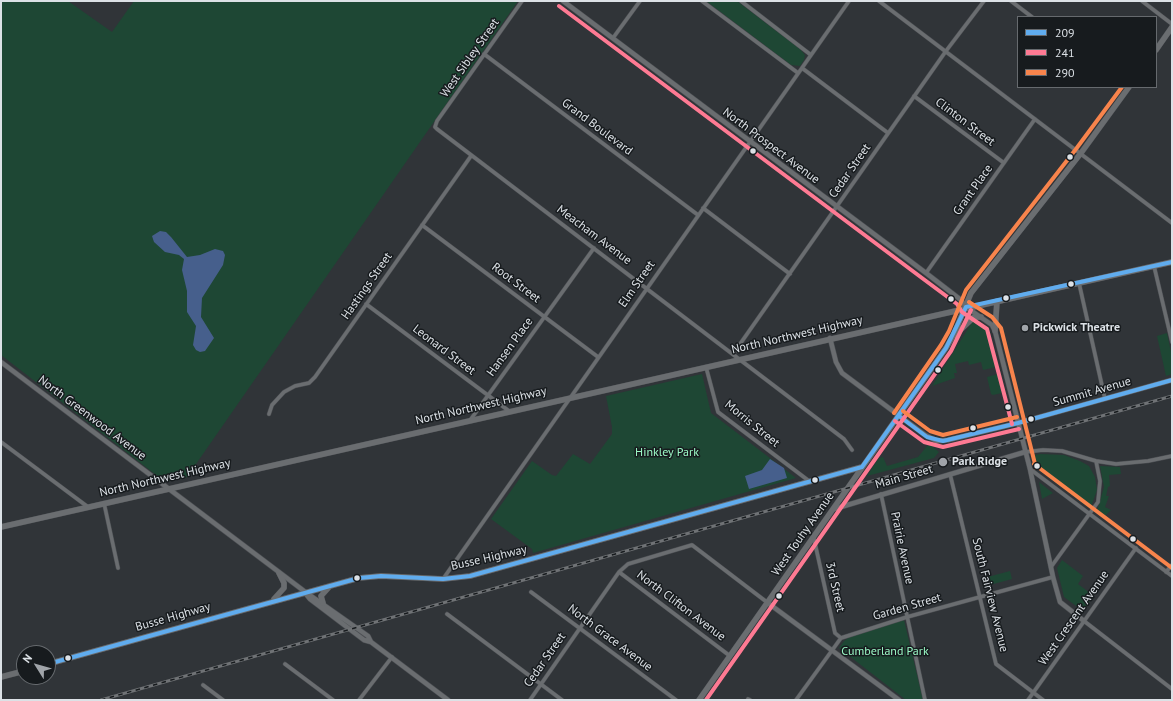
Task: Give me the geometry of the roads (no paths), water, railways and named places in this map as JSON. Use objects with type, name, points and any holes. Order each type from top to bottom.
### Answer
[{"type":"main road","points":[[1157,49],[1172,27]]},
{"type":"main road","name":"West Touhy Avenue","points":[[699,700],[814,539],[952,338],[971,293],[980,280],[1081,153],[1127,88]]},
{"type":"main road","name":"North Northwest Highway","points":[[1,527],[471,419],[1172,262]]},
{"type":"main road","points":[[995,331],[997,300]]},
{"type":"main road","points":[[952,338],[974,317],[981,317]]},
{"type":"main road","name":"Busse Highway","points":[[56,662],[272,600],[359,578],[381,576],[443,579],[470,576],[862,467]]},
{"type":"main road","points":[[272,600],[284,588],[284,583],[279,573]]},
{"type":"main road","points":[[323,603],[320,598],[322,593],[332,584]]},
{"type":"main road","points":[[1,677],[16,673]]},
{"type":"street","name":"West Sibley Street","points":[[435,127],[437,121],[522,1]]},
{"type":"street","name":"North Prospect Avenue","points":[[563,1],[836,208],[961,300],[966,307],[992,325],[995,331]]},
{"type":"street","points":[[613,38],[640,1]]},
{"type":"street","points":[[702,1],[798,73]]},
{"type":"street","points":[[741,1],[811,55]]},
{"type":"street","name":"Elm Street","points":[[443,579],[849,1]]},
{"type":"street","points":[[879,1],[1172,223]]},
{"type":"street","name":"Cedar Street","points":[[734,354],[914,96],[984,1]]},
{"type":"street","points":[[1011,1],[1031,16]]},
{"type":"street","points":[[1142,1],[1172,24]]},
{"type":"street","name":"Grand Boulevard","points":[[484,54],[698,215]]},
{"type":"street","points":[[802,68],[888,133]]},
{"type":"street","name":"Clinton Street","points":[[914,96],[1004,163]]},
{"type":"street","name":"Grant Place","points":[[926,274],[1036,119]]},
{"type":"street","name":"Meacham Avenue","points":[[435,127],[438,131],[734,354],[844,439],[852,450]]},
{"type":"street","name":"Hastings Street","points":[[269,414],[272,405],[284,392],[295,386],[312,381],[471,156]]},
{"type":"street","points":[[703,208],[790,274]]},
{"type":"street","name":"Root Street","points":[[422,225],[598,357]]},
{"type":"street","name":"Hansen Place","points":[[471,419],[594,248]]},
{"type":"street","points":[[1154,266],[1172,342]]},
{"type":"street","points":[[1079,283],[1105,398]]},
{"type":"street","name":"Leonard Street","points":[[366,304],[509,411]]},
{"type":"street","points":[[995,331],[1030,469],[1060,602],[1172,689]]},
{"type":"street","name":"Summit Avenue","points":[[830,338],[836,362],[842,373],[924,435],[943,441],[1018,423],[1172,380]]},
{"type":"street","name":"North Greenwood Avenue","points":[[1,362],[304,592],[323,603],[368,636],[371,642]]},
{"type":"street","name":"Morris Street","points":[[706,367],[718,412],[809,481]]},
{"type":"street","points":[[1,442],[88,507]]},
{"type":"street","points":[[1025,452],[1043,450],[1062,451],[1096,461],[1129,463],[1172,456]]},
{"type":"street","name":"Main Street","points":[[834,508],[1025,452]]},
{"type":"street","points":[[1051,567],[1098,502],[1100,481],[1096,461]]},
{"type":"street","points":[[1030,469],[1172,576]]},
{"type":"street","name":"South Fairview Avenue","points":[[950,474],[996,664],[1043,700]]},
{"type":"street","name":"Prairie Avenue","points":[[880,494],[925,700]]},
{"type":"street","points":[[104,503],[118,568]]},
{"type":"street","name":"3rd Street","points":[[814,539],[835,633],[841,638]]},
{"type":"street","points":[[619,572],[628,564],[692,545],[899,700]]},
{"type":"street","name":"West Crescent Avenue","points":[[1028,700],[1136,548]]},
{"type":"street","points":[[1166,572],[1172,565]]},
{"type":"street","name":"Cedar Street","points":[[530,700],[619,572]]},
{"type":"street","name":"North Clifton Avenue","points":[[619,572],[730,656]]},
{"type":"street","name":"Garden Street","points":[[841,638],[907,617],[1053,576]]},
{"type":"street","name":"North Greenwood Avenue","points":[[304,592],[310,599],[364,640],[371,642],[448,700]]},
{"type":"street","name":"North Grace Avenue","points":[[531,592],[676,700]]},
{"type":"street","points":[[447,614],[562,700]]},
{"type":"street","points":[[796,700],[841,638]]},
{"type":"street","points":[[359,700],[392,657]]},
{"type":"street","points":[[285,664],[333,700]]},
{"type":"street","points":[[203,685],[223,700]]},
{"type":"water","points":[[160,231],[166,232],[187,257],[200,255],[215,249],[223,251],[225,255],[223,265],[202,298],[201,317],[214,338],[205,351],[200,352],[196,350],[193,345],[196,326],[187,312],[187,291],[182,270],[184,259],[179,255],[165,252],[154,242],[152,236]]},
{"type":"water","points":[[770,459],[784,468],[787,478],[749,489],[745,476],[762,470]]},
{"type":"railway","points":[[101,700],[1172,396]]},
{"type":"place","name":"Pickwick Theatre","points":[[1025,328]]},
{"type":"place","name":"Park Ridge","points":[[943,462]]},
{"type":"park label","name":"Hinkley Park","points":[[667,453]]},
{"type":"park label","name":"Cumberland Park","points":[[885,652]]}]
